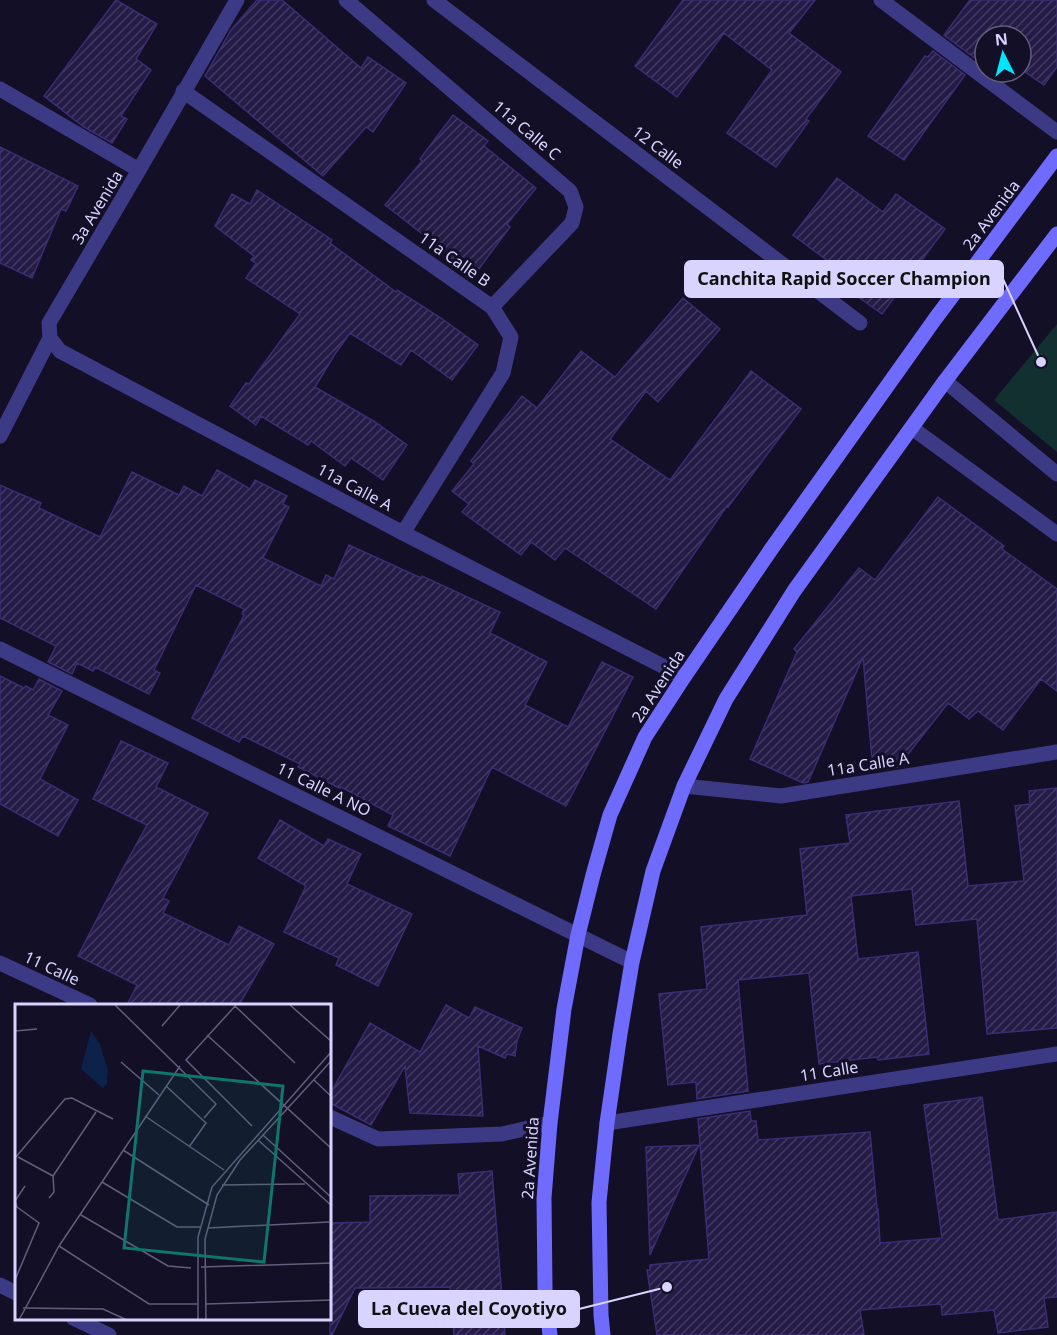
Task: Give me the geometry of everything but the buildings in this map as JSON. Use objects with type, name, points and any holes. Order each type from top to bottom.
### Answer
[{"type":"street","name":"3a Avenida","points":[[0,436],[50,338],[49,323],[237,0]]},
{"type":"street","name":"11a Calle C","points":[[346,0],[570,191],[576,207],[572,223],[492,307]]},
{"type":"street","name":"12 Calle","points":[[434,0],[860,323]]},
{"type":"street","points":[[881,0],[1057,132]]},
{"type":"street","points":[[0,89],[139,170]]},
{"type":"street","name":"11a Calle B","points":[[183,91],[492,307],[511,336],[503,373],[404,533]]},
{"type":"street","name":"2a Avenida","points":[[550,1335],[545,1289],[544,1198],[550,1123],[564,1009],[578,935],[610,815],[645,738],[684,677],[772,548],[935,319],[1057,156]]},
{"type":"street","points":[[603,1335],[599,1202],[607,1123],[620,1034],[632,962],[653,871],[684,786],[726,699],[794,591],[945,381],[1057,234]]},
{"type":"street","name":"11a Calle A","points":[[50,338],[60,351],[404,533],[684,677]]},
{"type":"street","points":[[945,381],[1057,474]]},
{"type":"street","points":[[912,428],[1057,534]]},
{"type":"street","name":"11 Calle A NO","points":[[0,649],[632,962]]},
{"type":"street","name":"11a Calle A","points":[[684,786],[781,796],[1057,752]]},
{"type":"street","name":"11 Calle","points":[[0,963],[88,1004]]},
{"type":"street","name":"11 Calle","points":[[607,1123],[1057,1054]]},
{"type":"street","points":[[332,1118],[378,1139],[502,1134],[550,1123]]},
{"type":"street","points":[[0,1285],[15,1292]]},
{"type":"street","points":[[77,1320],[109,1335]]},
{"type":"green space","points":[[1057,324],[1057,452],[994,400]]},
{"type":"place","name":"Canchita Rapid Soccer Champion","points":[[1041,362]]},
{"type":"place","name":"La Cueva del Coyotiyo","points":[[667,1287]]}]
